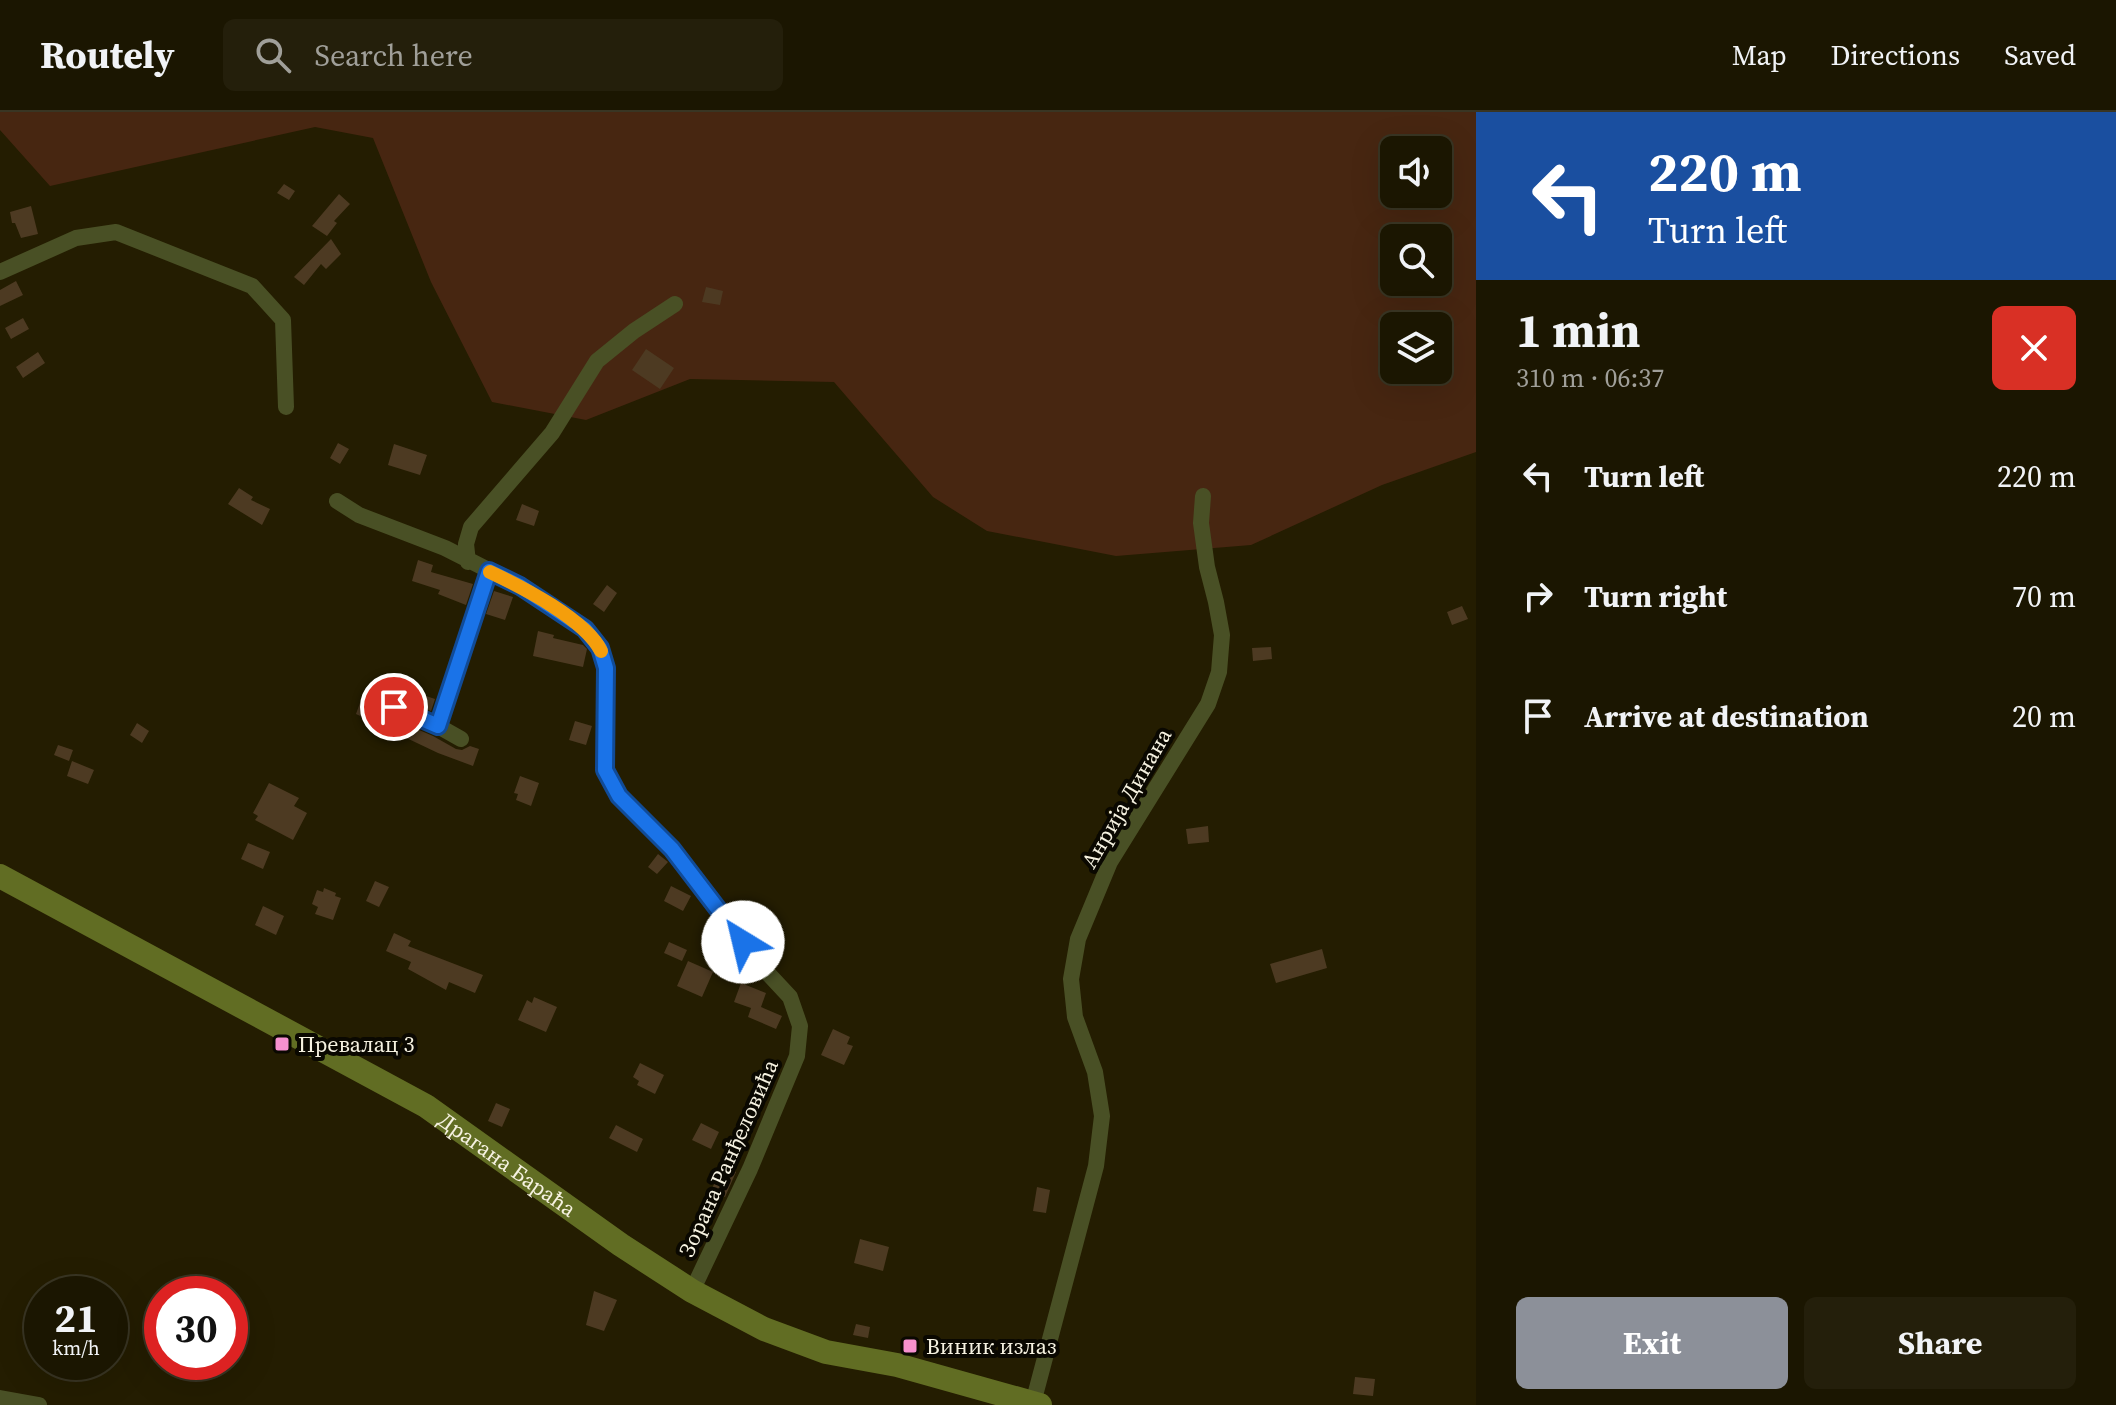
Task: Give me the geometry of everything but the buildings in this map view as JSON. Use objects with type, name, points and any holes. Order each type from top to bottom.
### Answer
[{"type":"street","points":[[0,272],[76,238],[116,232],[252,286],[283,320],[286,407]]},
{"type":"street","points":[[468,562],[466,544],[471,527],[552,433],[597,361],[675,304]]},
{"type":"street","name":"Анрија Динана","points":[[1037,1404],[1096,1166],[1102,1116],[1095,1072],[1075,1017],[1071,979],[1078,939],[1110,862],[1208,704],[1219,672],[1222,635],[1207,567],[1201,523],[1203,496]]},
{"type":"street","name":"Зорана Ранђеловића","points":[[337,501],[359,515],[445,548],[520,586],[585,629],[600,648],[606,668],[605,770],[619,796],[672,849],[762,967],[790,997],[800,1026],[797,1056],[750,1169],[692,1291]]},
{"type":"street","points":[[438,726],[489,571]]},
{"type":"street","points":[[372,698],[461,739]]},
{"type":"street","name":"Драгана Бараћа","points":[[0,876],[426,1106],[621,1245],[692,1291],[764,1329],[826,1352],[897,1365],[1037,1404]]},
{"type":"street","points":[[0,1398],[39,1405]]},
{"type":"shaded area","points":[[0,112],[1476,112],[1476,452],[1382,485],[1251,545],[1116,556],[987,531],[933,497],[834,382],[690,379],[586,420],[492,402],[431,282],[373,138],[315,127],[50,186],[0,130]]},
{"type":"slow traffic","points":[[490,572],[520,586],[585,629],[601,651]]},
{"type":"place","name":"Превалац 3","points":[[282,1044]]},
{"type":"place","name":"Виник излаз","points":[[910,1346]]},
{"type":"route","points":[[394,707],[438,726],[489,571],[520,586],[585,629],[600,648],[606,668],[605,770],[619,796],[672,849],[743,942]]}]
